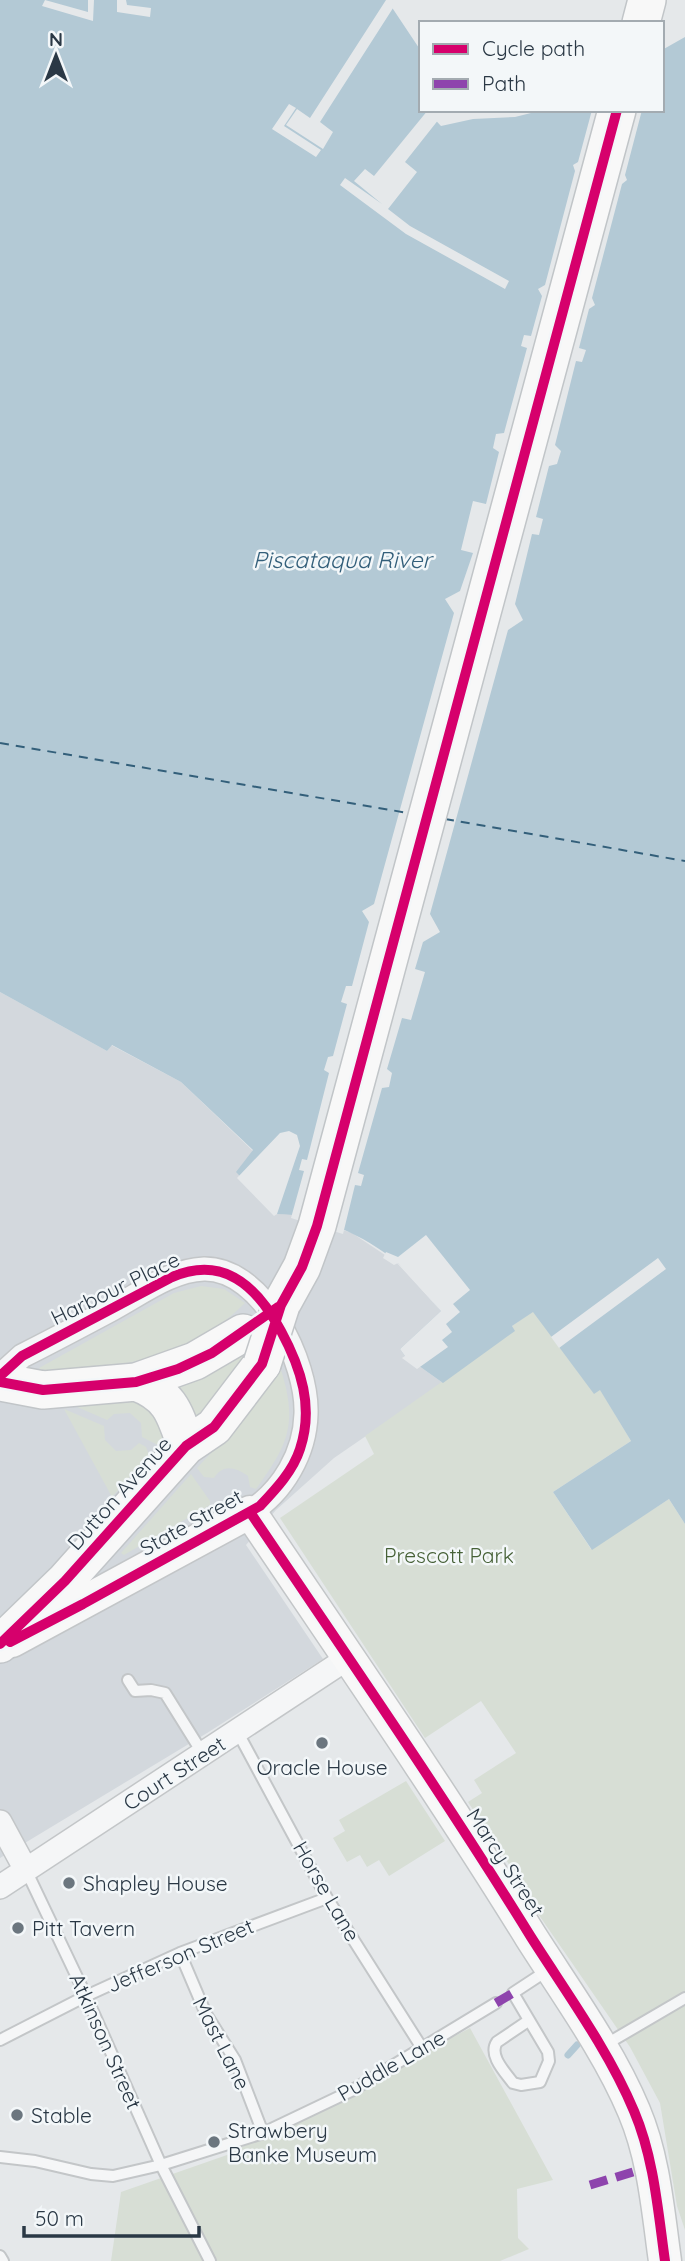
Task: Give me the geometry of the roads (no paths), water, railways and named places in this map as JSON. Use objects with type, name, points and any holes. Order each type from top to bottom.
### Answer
[{"type":"main road","points":[[642,21],[647,0]]},
{"type":"main road","points":[[0,1382],[43,1390],[136,1382],[195,1361],[243,1333],[267,1297],[298,1276],[317,1226],[616,112]]},
{"type":"main road","name":"Dutton Avenue","points":[[0,1646],[65,1581],[186,1446],[214,1427],[262,1364],[267,1297]]},
{"type":"main road","points":[[136,1382],[160,1394],[169,1404],[176,1415],[186,1446]]},
{"type":"street","name":"Harbour Place","points":[[0,1376],[22,1356],[180,1273],[212,1270],[235,1277],[267,1297]]},
{"type":"street","name":"State Street","points":[[0,1646],[250,1512],[266,1499],[292,1468],[300,1449],[306,1414],[302,1378],[267,1297]]},
{"type":"street","name":"Marcy Street","points":[[250,1512],[420,1763],[551,1968],[625,2092],[639,2123],[648,2153],[665,2261]]},
{"type":"street","name":"Court Street","points":[[0,1887],[348,1658]]},
{"type":"street","name":"Atkinson Street","points":[[0,1822],[26,1870]]},
{"type":"lane","points":[[128,1681],[135,1691],[165,1693],[203,1754]]},
{"type":"lane","name":"Horse Lane","points":[[237,1731],[327,1898],[422,2048]]},
{"type":"lane","name":"Atkinson Street","points":[[26,1870],[86,1996],[161,2165],[210,2261]]},
{"type":"lane","name":"Jefferson Street","points":[[0,2040],[86,1996],[180,1953],[327,1898]]},
{"type":"lane","name":"Mast Lane","points":[[180,1953],[206,2014],[235,2060],[262,2133]]},
{"type":"lane","points":[[528,2021],[493,2047],[493,2054],[513,2083],[521,2085],[540,2082],[550,2061],[548,2052],[513,1993],[551,1968]]},
{"type":"lane","points":[[600,2048],[685,1998]]},
{"type":"lane","name":"Puddle Lane","points":[[0,2157],[114,2176],[161,2165],[262,2133],[351,2091],[496,2003]]},
{"type":"lane","points":[[0,2256],[3,2261]]},
{"type":"water","name":"Piscataqua River","points":[[0,0],[387,0],[419,48],[419,112],[428,112],[441,126],[473,119],[515,117],[535,112],[664,112],[664,49],[685,37],[685,1524],[669,1499],[592,1550],[553,1492],[631,1441],[600,1390],[594,1394],[533,1312],[512,1326],[515,1331],[443,1383],[405,1356],[400,1349],[441,1311],[397,1262],[341,1228],[309,1218],[277,1214],[236,1172],[253,1150],[181,1082],[112,1045],[107,1051],[0,992]]},
{"type":"waterway","points":[[568,2055],[577,2045]]},
{"type":"place","name":"Oracle House","points":[[322,1743]]},
{"type":"place","name":"Shapley House","points":[[69,1883]]},
{"type":"place","name":"Pitt Tavern","points":[[18,1928]]},
{"type":"place","name":"Stable","points":[[17,2115]]},
{"type":"place","name":"Strawbery Banke Museum","points":[[214,2142]]},
{"type":"park label","name":"Prescott Park","points":[[449,1555]]}]
